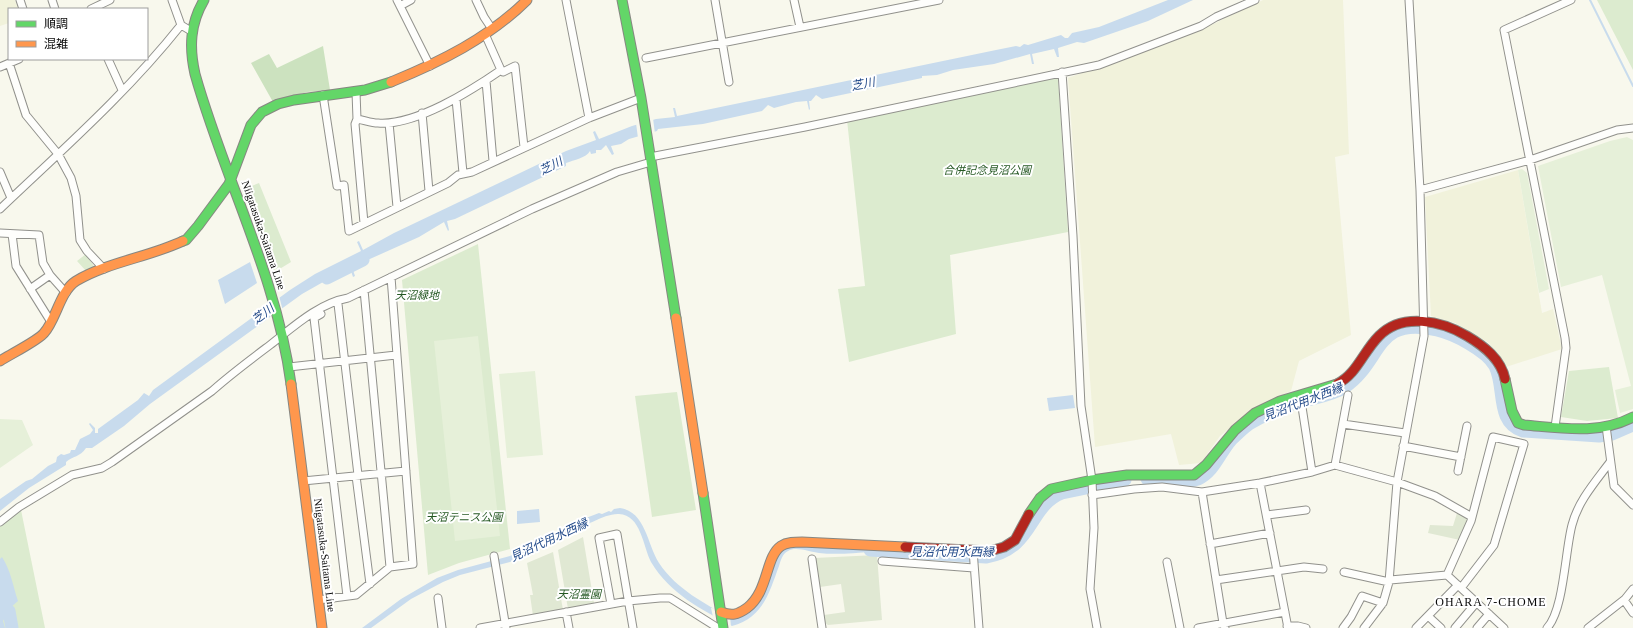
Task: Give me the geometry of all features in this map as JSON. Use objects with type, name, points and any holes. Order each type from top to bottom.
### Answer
[{"type":"street","points":[[93,8],[110,0]]},
{"type":"street","points":[[172,0],[181,25],[191,31]]},
{"type":"street","name":"Niigatasuka-Saitama Line","points":[[204,0],[195,14],[191,31],[191,51],[194,74],[267,281],[282,332],[289,367],[322,628]]},
{"type":"street","points":[[411,0],[398,3],[430,66]]},
{"type":"street","points":[[476,0],[484,17],[501,70]]},
{"type":"street","points":[[0,361],[44,334],[66,293],[75,282],[104,269],[171,247],[186,240],[229,184],[251,125],[262,112],[278,104],[294,100],[323,95],[356,92],[383,85],[430,66],[460,50],[489,31],[527,0]]},
{"type":"street","points":[[566,0],[589,118]]},
{"type":"street","points":[[480,628],[505,626],[566,612],[628,601],[660,598],[670,598],[695,612],[714,627],[721,627],[720,611],[663,233],[622,0]]},
{"type":"street","points":[[715,0],[729,82]]},
{"type":"street","points":[[794,0],[800,27]]},
{"type":"street","points":[[646,58],[939,0]]},
{"type":"street","points":[[346,596],[318,364],[314,318],[364,290],[532,209],[650,157],[805,127],[1106,62],[1201,26],[1216,17],[1255,0]]},
{"type":"street","points":[[1364,628],[1383,603],[1389,581],[1397,482],[1424,336],[1420,190],[1409,0]]},
{"type":"street","points":[[1555,427],[1566,348],[1565,338],[1504,30],[1572,0]]},
{"type":"street","points":[[0,209],[122,90],[164,46],[181,25]]},
{"type":"street","points":[[0,67],[16,60]]},
{"type":"street","points":[[108,60],[122,90]]},
{"type":"street","points":[[9,63],[26,115],[58,154],[71,178],[76,196],[80,240],[87,251],[104,269]]},
{"type":"street","points":[[357,119],[378,124],[403,120],[456,99],[501,70],[504,72],[515,66],[524,147]]},
{"type":"street","points":[[1062,72],[1073,236],[1081,406],[1092,480],[1094,528],[1090,589],[1097,628]]},
{"type":"street","points":[[486,81],[493,161]]},
{"type":"street","points":[[356,92],[357,119],[355,124],[364,223]]},
{"type":"street","points":[[323,95],[337,186],[344,185],[349,231],[448,183],[458,174],[472,172],[589,118],[641,102]]},
{"type":"street","points":[[456,99],[463,173]]},
{"type":"street","points":[[422,113],[429,191]]},
{"type":"street","points":[[390,123],[397,207]]},
{"type":"street","points":[[1420,190],[1530,160],[1617,130],[1633,128]]},
{"type":"street","points":[[0,172],[11,198]]},
{"type":"street","points":[[0,233],[39,235],[43,263],[50,275],[66,293]]},
{"type":"street","points":[[12,234],[16,266],[51,322]]},
{"type":"street","points":[[30,289],[50,275]]},
{"type":"street","points":[[318,600],[356,595],[390,567],[413,564],[391,277]]},
{"type":"street","points":[[364,290],[380,474],[390,567]]},
{"type":"street","points":[[0,522],[20,507],[72,475],[102,468],[112,462],[212,391],[282,332],[338,300],[348,298]]},
{"type":"street","points":[[338,304],[370,584]]},
{"type":"street","points":[[720,611],[731,615],[738,615],[754,603],[764,585],[774,553],[780,546],[786,543],[796,542],[990,551],[1004,547],[1014,540],[1033,507],[1040,498],[1051,489],[1092,480],[1142,474],[1194,475],[1203,470],[1222,443],[1238,427],[1260,410],[1339,383],[1349,376],[1380,336],[1388,329],[1396,325],[1424,321],[1462,333],[1475,341],[1502,367],[1513,417],[1518,423],[1524,426],[1578,428],[1619,425],[1633,417]]},
{"type":"street","points":[[289,367],[396,355]]},
{"type":"street","points":[[1334,465],[1348,395]]},
{"type":"street","points":[[1299,396],[1312,472]]},
{"type":"street","points":[[1343,424],[1405,433]]},
{"type":"street","points":[[1458,471],[1467,426]]},
{"type":"street","points":[[1606,426],[1614,486],[1633,505]]},
{"type":"street","points":[[1416,628],[1459,587],[1494,545],[1524,444],[1493,437],[1472,517],[1447,575]]},
{"type":"street","points":[[1403,446],[1461,457]]},
{"type":"street","points":[[1547,628],[1557,613],[1572,525],[1577,509],[1610,462]]},
{"type":"street","points":[[1092,495],[1134,488],[1155,488],[1202,492],[1260,483],[1312,472],[1334,465],[1397,482],[1435,496],[1472,517]]},
{"type":"street","points":[[303,481],[406,471]]},
{"type":"street","points":[[1260,483],[1288,627],[1298,626],[1306,628]]},
{"type":"street","points":[[1202,492],[1224,626]]},
{"type":"street","points":[[1267,515],[1306,510]]},
{"type":"street","points":[[1210,544],[1270,533]]},
{"type":"street","points":[[611,604],[599,538],[617,534],[633,628]]},
{"type":"street","points":[[973,550],[979,628]]},
{"type":"street","points":[[494,556],[505,626]]},
{"type":"street","points":[[812,559],[822,628]]},
{"type":"street","points":[[882,561],[974,567]]},
{"type":"street","points":[[1168,562],[1180,628]]},
{"type":"street","points":[[1216,580],[1304,567],[1323,569]]},
{"type":"street","points":[[1344,572],[1389,581],[1447,575]]},
{"type":"street","points":[[1447,575],[1504,628]]},
{"type":"street","points":[[1588,628],[1624,600],[1633,589]]},
{"type":"street","points":[[1343,628],[1351,617],[1362,596],[1383,603]]},
{"type":"street","points":[[438,598],[442,628]]},
{"type":"street","points":[[1624,600],[1633,613]]},
{"type":"street","points":[[1455,628],[1476,602]]},
{"type":"street","points":[[566,612],[569,628]]},
{"type":"street","points":[[1198,628],[1224,626],[1285,612]]},
{"type":"street","points":[[1477,628],[1489,614]]},
{"type":"street","points":[[1428,616],[1441,628]]},
{"type":"green space","points":[[0,0],[15,0],[18,8],[8,8],[8,23],[0,26]]},
{"type":"green space","points":[[1263,0],[1343,0],[1349,154],[1335,157],[1351,335],[1299,361],[1291,391],[1258,406],[1220,436],[1201,463],[1179,465],[1171,434],[1095,447],[1068,78],[1205,28]]},
{"type":"green space","points":[[1597,0],[1633,0],[1633,70]]},
{"type":"green space","points":[[323,46],[330,90],[307,92],[273,102],[251,63],[269,54],[277,68]]},
{"type":"green space","name":"合併記念見沼公園","points":[[1058,77],[1068,232],[950,255],[956,334],[849,362],[838,289],[865,286],[847,120]]},
{"type":"green space","points":[[1627,137],[1633,140],[1633,409],[1620,413],[1615,390],[1631,386],[1602,275],[1561,287],[1538,166],[1610,141]]},
{"type":"green space","points":[[1522,169],[1527,173],[1549,289],[1539,293],[1518,170]]},
{"type":"green space","points":[[1518,170],[1542,313],[1553,309],[1562,349],[1506,367],[1489,343],[1455,323],[1431,316],[1425,197]]},
{"type":"green space","points":[[259,183],[291,262],[273,273],[242,190]]},
{"type":"green space","name":"天沼テニス公園","points":[[478,244],[510,549],[459,563],[428,575],[402,280]]},
{"type":"green space","points":[[86,254],[95,268],[86,271],[77,261]]},
{"type":"green space","points":[[478,336],[500,536],[455,541],[434,341]]},
{"type":"green space","points":[[1609,367],[1618,418],[1587,421],[1561,417],[1569,371]]},
{"type":"green space","points":[[535,371],[543,455],[507,458],[499,374]]},
{"type":"green space","points":[[677,392],[696,510],[652,517],[635,396]]},
{"type":"green space","points":[[0,419],[22,420],[33,445],[0,468]]},
{"type":"green space","points":[[21,510],[45,628],[0,628],[0,526]]},
{"type":"green space","points":[[1457,513],[1469,519],[1460,540],[1428,533],[1430,525],[1453,526]]},
{"type":"green space","name":"天沼霊園","points":[[583,537],[594,603],[568,609],[558,550]]},
{"type":"green space","points":[[553,552],[563,610],[533,616],[530,595],[533,595],[527,563]]},
{"type":"green space","points":[[877,555],[882,620],[828,625],[824,622],[824,615],[845,612],[841,584],[818,586],[814,558]]},
{"type":"water","points":[[1168,0],[1193,0],[1148,21],[1084,43],[1077,42],[1058,48],[1059,57],[1057,57],[1054,49],[1032,54],[1034,64],[1032,64],[1030,54],[994,64],[953,70],[937,75],[922,76],[922,78],[822,99],[816,95],[811,101],[809,101],[809,110],[807,101],[796,102],[774,108],[768,105],[762,111],[703,124],[658,129],[657,131],[611,146],[614,154],[612,155],[606,145],[601,150],[596,150],[596,153],[591,154],[590,151],[583,157],[566,163],[566,166],[455,219],[447,221],[448,231],[444,222],[419,237],[352,267],[355,276],[353,277],[350,268],[344,268],[339,273],[302,294],[150,404],[124,426],[92,448],[86,448],[81,453],[66,462],[66,465],[29,488],[0,511],[0,499],[56,462],[57,457],[61,454],[64,455],[70,453],[71,450],[75,450],[80,439],[90,434],[93,430],[89,424],[90,423],[95,428],[95,433],[98,433],[98,429],[138,400],[144,393],[149,396],[153,390],[290,290],[315,274],[361,251],[357,242],[359,241],[363,250],[394,233],[566,151],[596,140],[593,132],[595,131],[599,139],[632,126],[656,119],[675,117],[673,108],[675,108],[677,116],[996,50],[1016,46],[1020,47],[1024,44],[1028,45],[1061,35],[1068,38],[1072,33],[1099,27]]},
{"type":"water","points":[[250,262],[257,283],[225,304],[218,280]]},
{"type":"water","points":[[1073,395],[1075,408],[1049,411],[1047,398]]},
{"type":"water","points":[[620,508],[629,511],[641,522],[659,563],[674,581],[692,595],[731,619],[741,617],[777,556],[787,546],[871,547],[871,552],[832,554],[799,549],[788,551],[782,557],[768,595],[758,611],[743,622],[732,626],[687,600],[667,583],[651,562],[637,525],[626,516],[613,514],[570,530],[510,562],[460,575],[443,582],[411,599],[371,628],[362,628],[401,599],[437,578],[458,570],[510,556],[586,518],[599,513],[602,514],[609,511],[611,512],[614,509]]},
{"type":"water","points":[[539,509],[540,522],[517,524],[517,511]]},
{"type":"water","points":[[2,557],[10,573],[18,601],[10,608],[3,621],[5,628],[0,628],[0,559]]},
{"type":"pier","points":[[653,118],[655,134],[638,138],[636,123]]},
{"type":"pier","points":[[279,296],[283,311],[271,319],[267,304]]},
{"type":"pier","points":[[711,608],[719,609],[730,616],[731,627],[713,617]]},
{"type":"waterway","points":[[1590,0],[1633,86]]},
{"type":"waterway","name":"芝川","points":[[327,278],[363,260]]},
{"type":"waterway","name":"見沼代用水西縁","points":[[1147,479],[1186,482],[1204,476],[1213,467],[1231,440],[1249,424],[1266,414],[1284,407],[1328,395],[1340,390],[1357,376],[1367,365],[1382,343],[1390,335],[1401,329],[1417,327],[1437,330],[1452,335],[1485,354],[1491,360],[1498,375],[1505,412],[1508,420],[1514,427],[1523,431],[1599,436],[1612,434],[1633,425]]},
{"type":"waterway","name":"見沼代用水西縁","points":[[870,550],[986,557],[1002,552],[1022,537],[1043,507],[1051,499],[1062,493],[1125,480]]},
{"type":"waterway","points":[[9,611],[12,628]]},
{"type":"traffic: fast","points":[[204,0],[199,9],[193,27],[192,54],[195,74],[220,151],[262,266],[284,344],[291,384]]},
{"type":"traffic: fast","points":[[622,0],[641,98],[676,318]]},
{"type":"traffic: fast","points":[[183,241],[186,240],[198,226],[229,184],[251,125],[262,112],[278,104],[294,100],[365,90],[391,82]]},
{"type":"traffic: fast","points":[[1505,379],[1512,411],[1518,423],[1524,425],[1580,429],[1607,426],[1620,423],[1633,417]]},
{"type":"traffic: fast","points":[[1029,514],[1040,498],[1051,489],[1092,480],[1127,475],[1194,475],[1206,465],[1235,430],[1255,413],[1280,401],[1337,384]]},
{"type":"traffic: fast","points":[[703,493],[723,628]]},
{"type":"traffic: slow","points":[[391,82],[428,66],[463,48],[497,26],[527,0]]},
{"type":"traffic: slow","points":[[0,361],[44,333],[52,321],[62,298],[76,281],[101,269],[170,247],[183,241]]},
{"type":"traffic: slow","points":[[676,318],[703,493]]},
{"type":"traffic: slow","points":[[291,384],[322,628]]},
{"type":"traffic: slow","points":[[721,612],[728,614],[737,613],[747,608],[754,601],[763,584],[772,558],[776,551],[781,546],[786,544],[802,542],[905,547]]},
{"type":"traffic: jam","points":[[1337,384],[1350,375],[1373,342],[1388,328],[1410,321],[1422,321],[1446,326],[1467,336],[1480,344],[1496,359],[1505,379]]},
{"type":"traffic: jam","points":[[905,547],[990,551],[1004,547],[1015,540],[1029,514]]},
{"type":"district","name":"OHARA 7-CHOME","points":[[1491,602]]},
{"type":"park label","name":"天沼緑地","points":[[417,295]]}]
